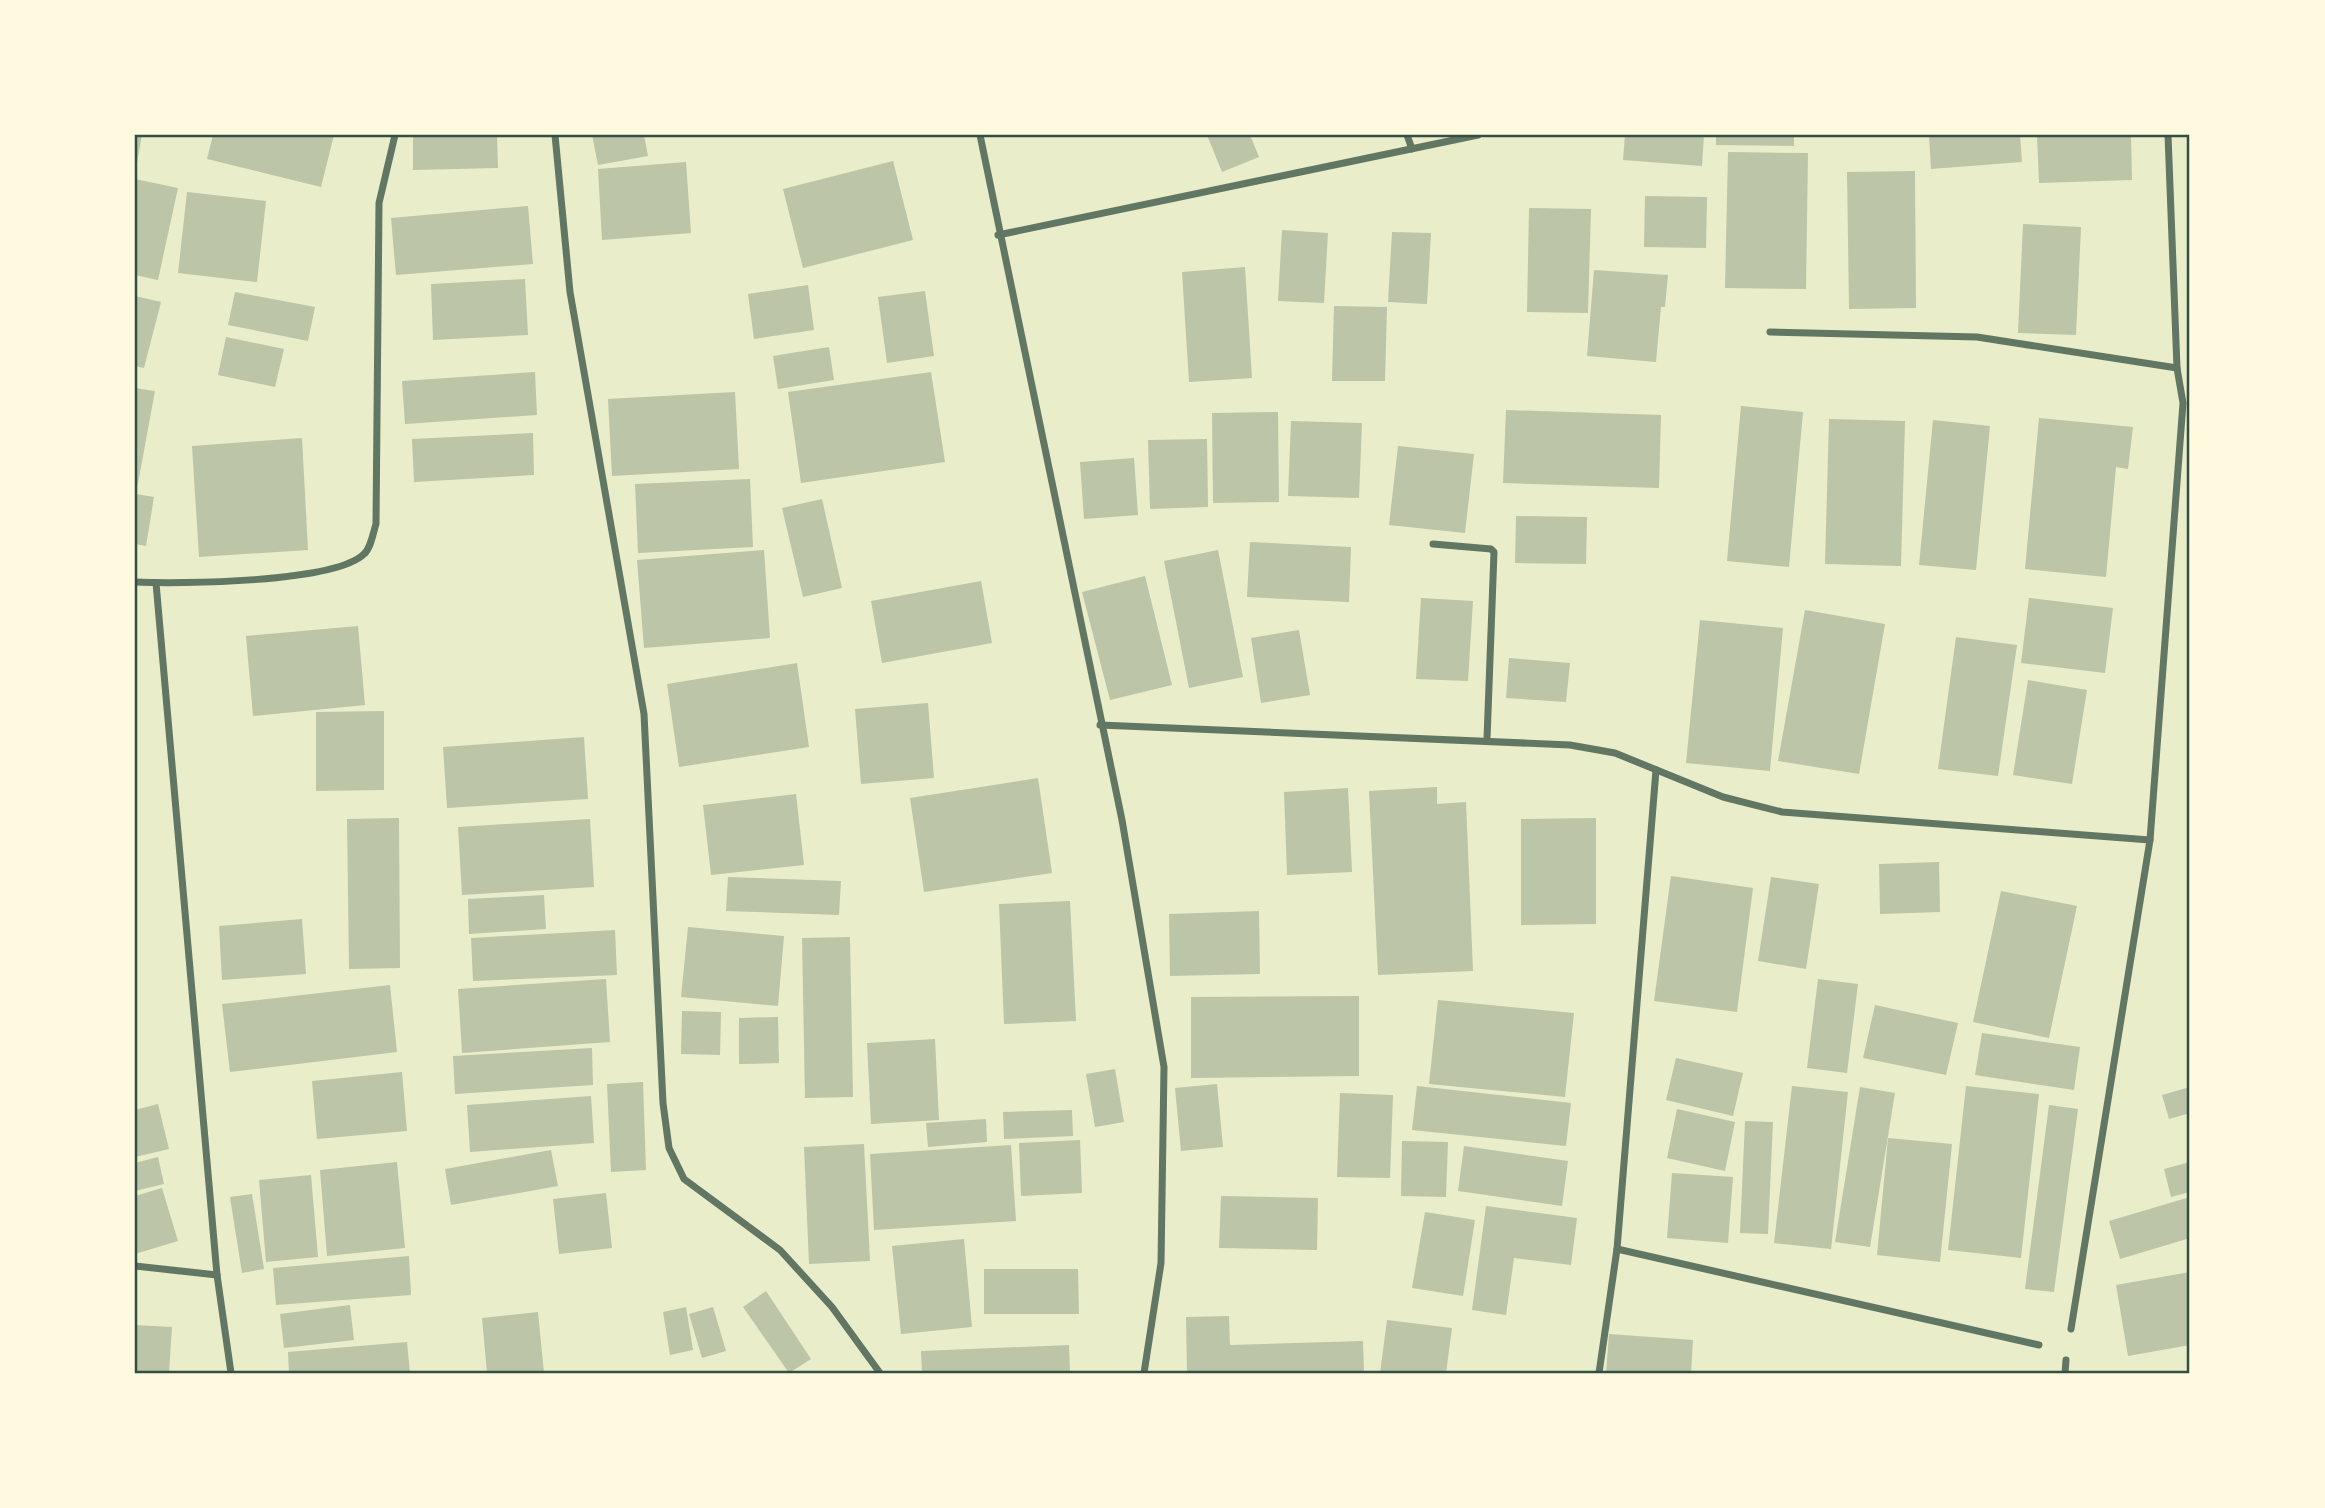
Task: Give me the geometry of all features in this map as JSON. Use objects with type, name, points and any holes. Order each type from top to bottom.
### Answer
[{"type":"street","points":[[135,582],[244,582],[345,565],[366,553],[376,524],[379,203],[395,135]]},
{"type":"street","points":[[555,135],[570,292],[644,714],[663,1103],[669,1148],[684,1179],[780,1250],[832,1307],[880,1373]]},
{"type":"street","points":[[980,135],[998,234],[1122,820],[1164,1066],[1161,1263],[1144,1373]]},
{"type":"street","points":[[1407,135],[1412,149]]},
{"type":"street","points":[[998,234],[1478,135]]},
{"type":"street","points":[[2071,1329],[2150,840],[2187,402],[2177,368],[2168,135]]},
{"type":"street","points":[[1770,332],[1977,337],[2177,368]]},
{"type":"street","points":[[1433,544],[1491,549],[1494,552],[1487,739]]},
{"type":"street","points":[[156,583],[217,1275],[231,1373]]},
{"type":"street","points":[[1100,725],[1487,739],[1570,745],[1615,753],[1723,797],[1782,812],[2150,840]]},
{"type":"street","points":[[1599,1373],[1617,1249],[1656,770]]},
{"type":"street","points":[[1617,1249],[2039,1345]]},
{"type":"street","points":[[135,1266],[217,1275]]},
{"type":"street","points":[[2065,1373],[2066,1360]]},
{"type":"building","points":[[135,135],[142,135],[136,168],[135,168]]},
{"type":"building","points":[[213,135],[334,135],[321,187],[207,159]]},
{"type":"building","points":[[413,135],[497,135],[498,168],[413,170]]},
{"type":"building","points":[[592,135],[644,135],[648,156],[598,165]]},
{"type":"building","points":[[1207,135],[1250,135],[1259,157],[1222,172]]},
{"type":"building","points":[[1625,135],[1704,135],[1702,166],[1623,160]]},
{"type":"building","points":[[1716,135],[1794,135],[1794,146],[1716,145]]},
{"type":"building","points":[[1929,135],[2020,135],[2022,162],[1931,169]]},
{"type":"building","points":[[2037,135],[2131,135],[2132,180],[2039,183]]},
{"type":"building","points":[[1728,152],[1808,153],[1806,289],[1725,288]]},
{"type":"building","points":[[893,161],[913,240],[803,268],[783,189]]},
{"type":"building","points":[[686,162],[691,233],[602,240],[598,169]]},
{"type":"building","points":[[1915,171],[1916,308],[1849,309],[1847,172]]},
{"type":"building","points":[[135,179],[178,188],[158,280],[135,275]]},
{"type":"building","points":[[187,192],[266,201],[257,282],[178,273]]},
{"type":"building","points":[[1645,196],[1707,197],[1706,248],[1644,247]]},
{"type":"building","points":[[528,206],[533,264],[396,275],[391,218]]},
{"type":"building","points":[[1529,208],[1591,209],[1588,313],[1527,312]]},
{"type":"building","points":[[2023,224],[2081,227],[2076,335],[2018,333]]},
{"type":"building","points":[[1282,230],[1328,233],[1324,303],[1278,301]]},
{"type":"building","points":[[1392,232],[1431,233],[1427,304],[1388,302]]},
{"type":"building","points":[[1245,267],[1252,378],[1189,382],[1182,272]]},
{"type":"building","points":[[1594,270],[1668,275],[1665,307],[1661,307],[1656,362],[1587,356]]},
{"type":"building","points":[[525,279],[528,335],[433,340],[431,284]]},
{"type":"building","points":[[808,285],[814,330],[754,339],[748,294]]},
{"type":"building","points":[[925,291],[934,356],[887,363],[878,297]]},
{"type":"building","points":[[235,292],[315,307],[308,341],[228,325]]},
{"type":"building","points":[[135,296],[161,302],[144,368],[135,366]]},
{"type":"building","points":[[1334,306],[1387,307],[1385,381],[1332,381]]},
{"type":"building","points":[[226,337],[284,349],[275,387],[218,375]]},
{"type":"building","points":[[829,347],[834,380],[778,389],[773,356]]},
{"type":"building","points":[[535,372],[537,415],[405,424],[402,381]]},
{"type":"building","points":[[931,372],[945,462],[801,483],[788,392]]},
{"type":"building","points":[[135,388],[155,391],[136,494],[154,497],[146,546],[135,544]]},
{"type":"building","points":[[735,392],[739,469],[612,476],[608,399]]},
{"type":"building","points":[[1741,406],[1803,412],[1789,567],[1727,561]]},
{"type":"building","points":[[1506,410],[1661,415],[1659,488],[1503,483]]},
{"type":"building","points":[[1278,412],[1279,502],[1213,503],[1212,413]]},
{"type":"building","points":[[2039,418],[2133,427],[2128,469],[2116,467],[2106,577],[2025,569]]},
{"type":"building","points":[[1829,419],[1905,421],[1901,566],[1825,564]]},
{"type":"building","points":[[1933,420],[1990,426],[1976,570],[1919,565]]},
{"type":"building","points":[[1291,421],[1362,423],[1359,498],[1288,496]]},
{"type":"building","points":[[533,433],[534,475],[414,482],[412,439]]},
{"type":"building","points":[[302,438],[308,550],[199,557],[192,446]]},
{"type":"building","points":[[1207,439],[1208,507],[1150,509],[1148,440]]},
{"type":"building","points":[[1398,446],[1474,454],[1465,533],[1389,525]]},
{"type":"building","points":[[1134,458],[1138,515],[1084,519],[1080,462]]},
{"type":"building","points":[[750,479],[753,547],[638,553],[635,484]]},
{"type":"building","points":[[822,499],[842,588],[803,597],[782,508]]},
{"type":"building","points":[[1516,516],[1587,517],[1586,564],[1515,563]]},
{"type":"building","points":[[1250,542],[1351,547],[1349,602],[1247,597]]},
{"type":"building","points":[[764,550],[770,638],[644,648],[637,560]]},
{"type":"building","points":[[1218,550],[1243,677],[1189,688],[1164,561]]},
{"type":"building","points":[[1145,576],[1172,685],[1110,700],[1082,592]]},
{"type":"building","points":[[981,581],[992,643],[882,663],[871,601]]},
{"type":"building","points":[[1421,598],[1473,601],[1468,681],[1416,679]]},
{"type":"building","points":[[2029,598],[2113,608],[2105,673],[2021,663]]},
{"type":"building","points":[[1805,610],[1885,624],[1859,774],[1778,761]]},
{"type":"building","points":[[1700,620],[1783,628],[1770,771],[1686,763]]},
{"type":"building","points":[[358,626],[365,705],[253,716],[246,636]]},
{"type":"building","points":[[1299,630],[1310,695],[1261,703],[1251,638]]},
{"type":"building","points":[[1956,637],[2017,645],[1998,776],[1938,769]]},
{"type":"building","points":[[1509,658],[1570,663],[1566,702],[1506,698]]},
{"type":"building","points":[[797,663],[809,747],[679,767],[667,684]]},
{"type":"building","points":[[2028,680],[2087,690],[2072,784],[2013,775]]},
{"type":"building","points":[[928,703],[934,778],[861,784],[855,709]]},
{"type":"building","points":[[384,711],[384,790],[316,791],[316,712]]},
{"type":"building","points":[[584,737],[588,799],[447,808],[443,747]]},
{"type":"building","points":[[1038,778],[1052,873],[924,892],[910,798]]},
{"type":"building","points":[[1437,787],[1437,804],[1466,802],[1473,971],[1378,975],[1369,791]]},
{"type":"building","points":[[1348,788],[1352,872],[1287,875],[1284,792]]},
{"type":"building","points":[[796,794],[804,865],[711,875],[703,805]]},
{"type":"building","points":[[399,818],[400,968],[349,969],[347,819]]},
{"type":"building","points":[[1596,818],[1596,924],[1521,925],[1521,819]]},
{"type":"building","points":[[590,819],[594,887],[462,895],[458,827]]},
{"type":"building","points":[[1939,862],[1940,912],[1880,914],[1879,864]]},
{"type":"building","points":[[1671,876],[1753,888],[1737,1012],[1654,1001]]},
{"type":"building","points":[[728,877],[841,881],[839,915],[726,911]]},
{"type":"building","points":[[1771,877],[1819,884],[1806,969],[1758,961]]},
{"type":"building","points":[[2001,891],[2077,906],[2049,1038],[1973,1022]]},
{"type":"building","points":[[544,895],[546,929],[469,934],[468,899]]},
{"type":"building","points":[[1070,901],[1076,1021],[1004,1024],[999,904]]},
{"type":"building","points":[[1259,911],[1260,974],[1170,976],[1169,914]]},
{"type":"building","points":[[302,919],[306,974],[222,980],[219,926]]},
{"type":"building","points":[[688,927],[784,936],[778,1006],[681,997]]},
{"type":"building","points":[[615,930],[617,975],[473,981],[471,938]]},
{"type":"building","points":[[850,937],[853,1097],[805,1098],[802,938]]},
{"type":"building","points":[[606,979],[610,1042],[462,1053],[458,989]]},
{"type":"building","points":[[1818,979],[1858,984],[1847,1073],[1807,1068]]},
{"type":"building","points":[[390,985],[397,1052],[230,1072],[222,1004]]},
{"type":"building","points":[[1359,996],[1359,1076],[1191,1078],[1191,997]]},
{"type":"building","points":[[1438,1000],[1574,1013],[1565,1097],[1429,1084]]},
{"type":"building","points":[[1875,1005],[1958,1023],[1946,1075],[1863,1058]]},
{"type":"building","points":[[682,1011],[721,1012],[720,1055],[681,1054]]},
{"type":"building","points":[[778,1017],[779,1063],[739,1064],[739,1018]]},
{"type":"building","points":[[1982,1033],[2080,1047],[2074,1090],[1975,1075]]},
{"type":"building","points":[[935,1039],[939,1120],[871,1124],[867,1043]]},
{"type":"building","points":[[592,1048],[593,1085],[455,1094],[453,1056]]},
{"type":"building","points":[[1676,1058],[1743,1073],[1733,1116],[1666,1100]]},
{"type":"building","points":[[1115,1069],[1124,1122],[1095,1127],[1086,1074]]},
{"type":"building","points":[[402,1072],[407,1131],[317,1139],[312,1081]]},
{"type":"building","points":[[643,1082],[646,1170],[611,1172],[607,1084]]},
{"type":"building","points":[[1217,1084],[1223,1147],[1181,1151],[1175,1088]]},
{"type":"building","points":[[1417,1086],[1571,1103],[1566,1146],[1412,1130]]},
{"type":"building","points":[[1792,1086],[1848,1092],[1831,1249],[1774,1243]]},
{"type":"building","points":[[1966,1086],[2039,1094],[2021,1258],[1948,1250]]},
{"type":"building","points":[[1860,1087],[1895,1093],[1870,1247],[1835,1242]]},
{"type":"building","points":[[2190,1087],[2190,1113],[2169,1119],[2162,1095]]},
{"type":"building","points":[[1340,1093],[1393,1095],[1390,1178],[1337,1177]]},
{"type":"building","points":[[591,1096],[594,1143],[470,1152],[467,1105]]},
{"type":"building","points":[[158,1104],[169,1149],[135,1157],[135,1110]]},
{"type":"building","points":[[2049,1105],[2078,1109],[2054,1292],[2025,1289]]},
{"type":"building","points":[[1677,1109],[1735,1122],[1725,1171],[1667,1158]]},
{"type":"building","points":[[1072,1110],[1073,1136],[1004,1139],[1003,1112]]},
{"type":"building","points":[[986,1119],[987,1142],[928,1147],[926,1123]]},
{"type":"building","points":[[1745,1121],[1773,1122],[1768,1234],[1740,1233]]},
{"type":"building","points":[[1888,1138],[1952,1144],[1940,1262],[1877,1255]]},
{"type":"building","points":[[1080,1140],[1082,1193],[1021,1196],[1019,1143]]},
{"type":"building","points":[[1402,1141],[1448,1142],[1446,1197],[1401,1196]]},
{"type":"building","points":[[864,1144],[870,1261],[809,1264],[804,1147]]},
{"type":"building","points":[[1011,1145],[1016,1221],[874,1230],[870,1154]]},
{"type":"building","points":[[1464,1146],[1568,1161],[1562,1206],[1458,1191]]},
{"type":"building","points":[[551,1150],[558,1186],[451,1205],[445,1169]]},
{"type":"building","points":[[158,1157],[164,1184],[135,1191],[135,1163]]},
{"type":"building","points":[[397,1162],[405,1248],[327,1256],[320,1170]]},
{"type":"building","points":[[2190,1162],[2190,1192],[2171,1197],[2164,1169]]},
{"type":"building","points":[[1672,1173],[1733,1177],[1728,1243],[1667,1238]]},
{"type":"building","points":[[311,1175],[318,1257],[266,1262],[259,1180]]},
{"type":"building","points":[[162,1188],[178,1241],[135,1254],[135,1196]]},
{"type":"building","points":[[606,1193],[612,1248],[559,1254],[553,1199]]},
{"type":"building","points":[[252,1194],[264,1269],[242,1273],[230,1197]]},
{"type":"building","points":[[1221,1196],[1318,1198],[1317,1250],[1219,1248]]},
{"type":"building","points":[[2190,1197],[2190,1238],[2120,1259],[2109,1221]]},
{"type":"building","points":[[1486,1206],[1577,1218],[1571,1265],[1514,1258],[1506,1315],[1472,1310]]},
{"type":"building","points":[[1425,1212],[1475,1220],[1463,1296],[1412,1288]]},
{"type":"building","points":[[964,1239],[972,1327],[901,1334],[892,1246]]},
{"type":"building","points":[[409,1256],[411,1295],[276,1305],[273,1268]]},
{"type":"building","points":[[984,1269],[1078,1269],[1079,1314],[984,1314]]},
{"type":"building","points":[[2190,1272],[2190,1345],[2128,1356],[2116,1285]]},
{"type":"building","points":[[766,1291],[811,1359],[789,1373],[743,1307]]},
{"type":"building","points":[[350,1305],[354,1340],[284,1348],[280,1314]]},
{"type":"building","points":[[686,1307],[693,1350],[670,1355],[663,1312]]},
{"type":"building","points":[[713,1307],[726,1351],[702,1358],[689,1314]]},
{"type":"building","points":[[538,1312],[544,1373],[487,1373],[482,1318]]},
{"type":"building","points":[[1229,1316],[1230,1345],[1363,1341],[1364,1373],[1187,1373],[1186,1317]]},
{"type":"building","points":[[1387,1320],[1452,1328],[1446,1373],[1380,1373]]},
{"type":"building","points":[[135,1325],[172,1327],[169,1373],[135,1373]]},
{"type":"building","points":[[1609,1334],[1693,1340],[1691,1373],[1606,1373]]},
{"type":"building","points":[[407,1342],[410,1373],[289,1373],[288,1352]]},
{"type":"building","points":[[1069,1345],[1070,1373],[922,1373],[921,1351]]}]
